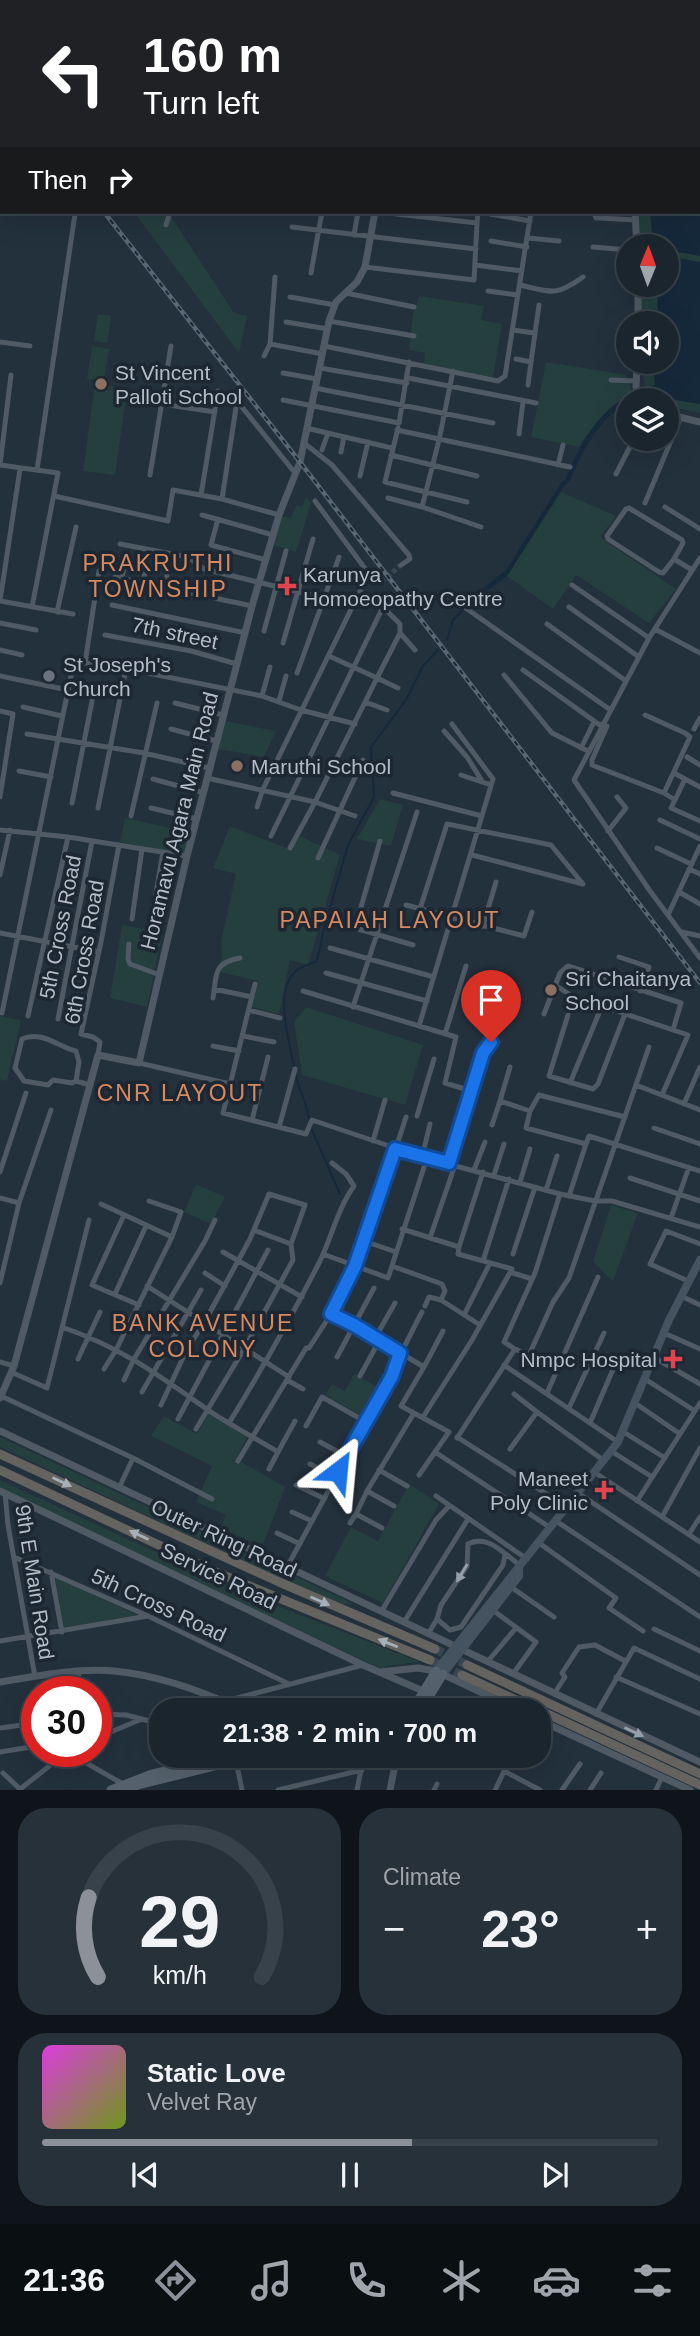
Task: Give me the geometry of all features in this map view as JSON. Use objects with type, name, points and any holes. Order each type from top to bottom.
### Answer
[{"type":"highway","name":"Outer Ring Road","points":[[0,1454],[312,1598],[435,1649]]},
{"type":"highway","name":"Outer Ring Road","points":[[0,1470],[256,1589],[430,1660]]},
{"type":"highway","points":[[467,1665],[700,1774]]},
{"type":"highway","points":[[463,1675],[513,1698]]},
{"type":"highway","points":[[551,1716],[700,1785]]},
{"type":"main road","points":[[427,1698],[453,1647],[513,1572],[522,1565],[618,1441],[664,1333],[688,1281],[699,1264]]},
{"type":"main road","points":[[418,1698],[462,1651],[494,1611],[519,1576],[522,1565]]},
{"type":"main road","points":[[138,1785],[191,1768]]},
{"type":"main road","points":[[111,1790],[138,1785],[191,1768]]},
{"type":"street","points":[[107,0],[113,0]]},
{"type":"street","points":[[37,470],[75,214]]},
{"type":"street","points":[[166,225],[169,214]]},
{"type":"street","points":[[311,273],[322,214]]},
{"type":"street","points":[[354,234],[358,214]]},
{"type":"street","name":"Horamavu Agara Main Road","points":[[139,1063],[209,768],[251,607],[304,443],[329,325],[335,305],[357,282],[365,267],[376,214]]},
{"type":"street","points":[[395,214],[477,223]]},
{"type":"street","points":[[365,267],[474,280],[478,214]]},
{"type":"street","points":[[490,214],[530,222]]},
{"type":"street","points":[[270,344],[409,362],[498,381],[505,376],[531,214]]},
{"type":"street","points":[[595,214],[596,218],[636,216],[637,234]]},
{"type":"street","points":[[292,227],[476,249]]},
{"type":"street","points":[[528,238],[559,241]]},
{"type":"street","points":[[491,241],[527,247]]},
{"type":"street","points":[[593,247],[616,249]]},
{"type":"street","points":[[475,265],[522,271]]},
{"type":"street","points":[[264,356],[270,344],[275,276]]},
{"type":"street","points":[[520,285],[557,292],[565,290],[583,277]]},
{"type":"street","points":[[488,291],[519,295]]},
{"type":"street","points":[[346,293],[414,307]]},
{"type":"street","points":[[290,296],[335,305]]},
{"type":"street","points":[[528,385],[539,305]]},
{"type":"street","points":[[286,321],[414,336]]},
{"type":"street","points":[[513,330],[534,333]]},
{"type":"street","points":[[0,342],[30,345]]},
{"type":"street","points":[[150,475],[171,346]]},
{"type":"street","points":[[516,359],[530,362]]},
{"type":"street","points":[[409,362],[403,405],[384,484],[467,502]]},
{"type":"street","points":[[320,368],[536,403]]},
{"type":"street","points":[[422,507],[453,371]]},
{"type":"street","points":[[283,373],[317,379]]},
{"type":"street","points":[[11,374],[0,465],[58,473],[32,607]]},
{"type":"street","points":[[636,374],[637,388]]},
{"type":"street","points":[[611,380],[636,381]]},
{"type":"street","points":[[315,388],[493,424]]},
{"type":"street","points":[[201,495],[218,391]]},
{"type":"street","points":[[283,400],[398,426],[439,440],[570,467]]},
{"type":"street","points":[[222,499],[237,401],[295,473]]},
{"type":"street","points":[[519,434],[523,402]]},
{"type":"street","points":[[162,404],[215,412]]},
{"type":"street","points":[[645,503],[680,419],[700,422]]},
{"type":"street","points":[[306,428],[368,442],[432,465],[477,476]]},
{"type":"street","points":[[322,450],[328,433]]},
{"type":"street","points":[[341,452],[344,437]]},
{"type":"street","points":[[360,476],[368,442]]},
{"type":"street","points":[[304,443],[332,465],[409,555],[410,559],[401,565]]},
{"type":"street","points":[[558,465],[562,445]]},
{"type":"street","points":[[616,474],[628,451]]},
{"type":"street","points":[[20,469],[0,601],[73,614]]},
{"type":"street","points":[[54,496],[168,521],[173,490],[222,499],[279,515]]},
{"type":"street","points":[[388,498],[481,527]]},
{"type":"street","points":[[314,501],[375,582],[381,582]]},
{"type":"street","points":[[665,507],[700,529]]},
{"type":"street","points":[[629,508],[682,540],[674,559],[663,573],[659,572],[607,536],[629,508]]},
{"type":"street","points":[[202,515],[273,535]]},
{"type":"street","points":[[218,519],[211,545],[265,561]]},
{"type":"street","points":[[57,611],[76,527]]},
{"type":"street","points":[[283,643],[313,539]]},
{"type":"street","points":[[120,544],[188,557],[204,569],[324,598]]},
{"type":"street","points":[[264,631],[286,551]]},
{"type":"street","points":[[297,673],[339,557]]},
{"type":"street","points":[[602,725],[649,638],[700,558]]},
{"type":"street","points":[[674,559],[692,570]]},
{"type":"street","points":[[125,562],[118,578],[251,607]]},
{"type":"street","points":[[142,583],[146,566]]},
{"type":"street","points":[[85,663],[99,571]]},
{"type":"street","points":[[164,588],[168,571]]},
{"type":"street","points":[[257,807],[263,789],[363,585]]},
{"type":"street","points":[[572,585],[649,638]]},
{"type":"street","points":[[460,604],[609,709]]},
{"type":"street","points":[[112,605],[246,633]]},
{"type":"street","points":[[271,835],[383,607],[400,624],[400,632],[316,802],[290,848]]},
{"type":"street","points":[[569,607],[639,657]]},
{"type":"street","points":[[0,623],[36,630]]},
{"type":"street","points":[[547,624],[626,681]]},
{"type":"street","points":[[655,629],[700,653]]},
{"type":"street","points":[[400,632],[415,650]]},
{"type":"street","name":"7th street","points":[[105,635],[191,651],[237,664]]},
{"type":"street","points":[[0,650],[22,654]]},
{"type":"street","points":[[329,656],[398,688]]},
{"type":"street","points":[[2,1013],[73,666],[99,664],[230,689],[355,724]]},
{"type":"street","points":[[262,696],[270,667]]},
{"type":"street","points":[[98,808],[126,669]]},
{"type":"street","points":[[523,670],[594,722],[607,726],[574,780],[700,958]]},
{"type":"street","points":[[0,676],[68,690]]},
{"type":"street","points":[[279,701],[286,676]]},
{"type":"street","points":[[505,676],[552,733],[591,751]]},
{"type":"street","points":[[72,803],[95,686]]},
{"type":"street","points":[[365,702],[387,710]]},
{"type":"street","points":[[131,816],[158,703]]},
{"type":"street","points":[[175,703],[223,715]]},
{"type":"street","points":[[23,707],[62,716]]},
{"type":"street","points":[[0,711],[13,715],[0,797]]},
{"type":"street","points":[[645,715],[689,735],[664,793]]},
{"type":"street","points":[[694,729],[700,718]]},
{"type":"street","points":[[581,748],[594,722]]},
{"type":"street","points":[[419,1026],[493,779],[452,724]]},
{"type":"street","points":[[171,729],[216,741]]},
{"type":"street","points":[[444,731],[467,757],[482,781]]},
{"type":"street","points":[[27,734],[144,753],[209,768]]},
{"type":"street","points":[[0,740],[8,741]]},
{"type":"street","points":[[591,751],[592,765],[664,793],[675,800]]},
{"type":"street","points":[[687,757],[700,765]]},
{"type":"street","points":[[318,858],[363,761]]},
{"type":"street","points":[[19,771],[51,777]]},
{"type":"street","points":[[674,773],[700,787]]},
{"type":"street","points":[[461,775],[491,785]]},
{"type":"street","points":[[207,778],[316,802],[355,816]]},
{"type":"street","points":[[153,779],[204,793]]},
{"type":"street","points":[[685,779],[671,808],[700,821]]},
{"type":"street","points":[[393,793],[411,794],[482,816]]},
{"type":"street","points":[[608,831],[626,808],[617,797]]},
{"type":"street","points":[[151,808],[197,819]]},
{"type":"street","points":[[354,1007],[417,812]]},
{"type":"street","points":[[660,820],[700,839]]},
{"type":"street","points":[[420,909],[447,824],[551,845],[583,884],[471,855]]},
{"type":"street","points":[[0,830],[68,837],[187,856]]},
{"type":"street","points":[[0,875],[10,830]]},
{"type":"street","points":[[29,1016],[68,837]]},
{"type":"street","name":"5th Cross Road","points":[[58,1019],[92,841]]},
{"type":"street","points":[[355,928],[380,841]]},
{"type":"street","name":"6th Cross Road","points":[[98,1055],[100,1042],[81,1034],[118,845]]},
{"type":"street","points":[[668,915],[700,846]]},
{"type":"street","points":[[657,848],[700,874]]},
{"type":"street","points":[[132,919],[142,849]]},
{"type":"street","points":[[151,923],[163,852]]},
{"type":"street","points":[[484,926],[496,882]]},
{"type":"street","points":[[679,892],[700,904]]},
{"type":"street","points":[[406,905],[524,936],[533,912]]},
{"type":"street","points":[[343,925],[413,945]]},
{"type":"street","points":[[682,932],[700,936]]},
{"type":"street","points":[[0,933],[99,952]]},
{"type":"street","points":[[129,944],[128,959],[131,964],[160,975]]},
{"type":"street","points":[[330,947],[434,977]]},
{"type":"street","points":[[619,957],[649,967],[640,991]]},
{"type":"street","points":[[213,998],[215,975],[220,966],[228,960],[240,958]]},
{"type":"street","points":[[446,1034],[466,966]]},
{"type":"street","points":[[544,1014],[560,973],[568,966],[681,1003],[673,1030]]},
{"type":"street","points":[[326,973],[427,1001]]},
{"type":"street","points":[[255,984],[223,1113],[306,1134],[314,1121],[373,1143],[560,1194],[595,1201],[612,1201],[700,1227]]},
{"type":"street","points":[[555,985],[572,996],[688,1035],[662,1095]]},
{"type":"street","points":[[214,989],[252,998]]},
{"type":"street","points":[[303,992],[456,1037],[445,1083]]},
{"type":"street","points":[[570,1083],[602,1006]]},
{"type":"street","points":[[249,1010],[281,1018]]},
{"type":"street","points":[[568,1015],[549,1076],[596,1088],[625,1014]]},
{"type":"street","points":[[90,1085],[76,1081],[72,1083],[53,1080],[48,1085],[24,1081],[15,1068],[22,1039],[30,1036],[55,1041],[63,1048],[76,1051],[89,1064],[90,1085],[12,1369],[0,1397],[133,1458],[212,1499]]},
{"type":"street","points":[[243,1036],[274,1042]]},
{"type":"street","points":[[430,1238],[483,1053],[489,1043],[498,1042]]},
{"type":"street","points":[[213,1046],[239,1051]]},
{"type":"street","points":[[560,1194],[532,1279],[504,1342],[529,1355],[553,1303],[569,1278],[649,1046]]},
{"type":"street","points":[[76,1081],[98,1055],[230,1084]]},
{"type":"street","points":[[252,1120],[268,1057]]},
{"type":"street","points":[[417,1116],[433,1059]]},
{"type":"street","points":[[492,1125],[510,1066]]},
{"type":"street","points":[[684,1104],[700,1067]]},
{"type":"street","points":[[279,1128],[295,1069]]},
{"type":"street","points":[[428,1078],[472,1091]]},
{"type":"street","points":[[636,1085],[700,1111]]},
{"type":"street","points":[[0,1172],[26,1093]]},
{"type":"street","points":[[586,1144],[526,1128],[530,1111],[539,1095],[625,1118]]},
{"type":"street","points":[[373,1143],[385,1100]]},
{"type":"street","points":[[500,1101],[530,1111]]},
{"type":"street","points":[[0,1283],[19,1203],[51,1110]]},
{"type":"street","points":[[239,1461],[288,1378],[331,1314],[355,1266],[406,1117]]},
{"type":"street","points":[[323,1254],[388,1278],[425,1157],[430,1124]]},
{"type":"street","points":[[654,1128],[700,1144]]},
{"type":"street","points":[[569,1196],[589,1136],[700,1171]]},
{"type":"street","points":[[474,1170],[485,1142]]},
{"type":"street","points":[[494,1175],[504,1144]]},
{"type":"street","points":[[520,1182],[530,1149]]},
{"type":"street","points":[[546,1190],[557,1156]]},
{"type":"street","points":[[229,1423],[302,1297],[346,1197],[354,1186],[346,1174],[332,1163]]},
{"type":"street","points":[[671,1218],[689,1167]]},
{"type":"street","points":[[423,1417],[512,1269],[457,1254],[484,1172]]},
{"type":"street","points":[[630,1178],[700,1201]]},
{"type":"street","points":[[483,1261],[509,1179]]},
{"type":"street","points":[[513,1254],[535,1187]]},
{"type":"street","points":[[161,1405],[187,1349],[239,1261],[269,1194],[306,1205]]},
{"type":"street","points":[[196,1429],[293,1260],[291,1244],[309,1196]]},
{"type":"street","points":[[0,1198],[19,1203]]},
{"type":"street","points":[[104,1369],[139,1305],[181,1212],[149,1201]]},
{"type":"street","points":[[101,1204],[172,1237]]},
{"type":"street","points":[[124,1215],[92,1285],[139,1305]]},
{"type":"street","points":[[0,1362],[47,1388],[89,1220]]},
{"type":"street","points":[[124,1380],[215,1220]]},
{"type":"street","points":[[115,1294],[146,1226]]},
{"type":"street","points":[[402,1229],[459,1248]]},
{"type":"street","points":[[254,1230],[291,1244]]},
{"type":"street","points":[[688,1281],[650,1264],[666,1231],[700,1244]]},
{"type":"street","points":[[365,1241],[396,1252]]},
{"type":"street","points":[[178,1419],[268,1250]]},
{"type":"street","points":[[223,1252],[302,1297]]},
{"type":"street","points":[[464,1315],[490,1263]]},
{"type":"street","points":[[392,1266],[442,1284],[445,1291],[441,1300]]},
{"type":"street","points":[[510,1272],[532,1279]]},
{"type":"street","points":[[205,1273],[225,1286]]},
{"type":"street","points":[[547,1394],[598,1277]]},
{"type":"street","points":[[147,1286],[303,1389]]},
{"type":"street","points":[[337,1357],[374,1288]]},
{"type":"street","points":[[142,1392],[201,1290]]},
{"type":"street","points":[[681,1296],[700,1305]]},
{"type":"street","points":[[287,1567],[392,1376],[400,1353],[429,1297],[441,1300],[480,1325]]},
{"type":"street","points":[[360,1376],[395,1303]]},
{"type":"street","points":[[78,1359],[100,1312]]},
{"type":"street","points":[[331,1314],[424,1367]]},
{"type":"street","points":[[62,1327],[90,1337],[155,1371],[229,1423],[278,1452]]},
{"type":"street","points":[[443,1331],[401,1406],[449,1432],[567,1507]]},
{"type":"street","points":[[569,1408],[604,1333]]},
{"type":"street","points":[[664,1333],[700,1349]]},
{"type":"street","points":[[457,1438],[515,1349]]},
{"type":"street","points":[[655,1358],[700,1384]]},
{"type":"street","points":[[590,1423],[617,1360]]},
{"type":"street","points":[[504,1365],[618,1441]]},
{"type":"street","points":[[645,1379],[695,1411]]},
{"type":"street","points":[[514,1394],[603,1460]]},
{"type":"street","points":[[306,1426],[322,1397],[366,1422]]},
{"type":"street","points":[[635,1403],[680,1434]]},
{"type":"street","points":[[637,1501],[700,1403]]},
{"type":"street","points":[[510,1449],[537,1412]]},
{"type":"street","points":[[350,1523],[414,1413]]},
{"type":"street","points":[[269,1469],[295,1421]]},
{"type":"street","points":[[0,1431],[700,1762]]},
{"type":"street","points":[[622,1431],[665,1458]]},
{"type":"street","points":[[419,1475],[449,1432]]},
{"type":"street","points":[[320,1442],[346,1456]]},
{"type":"street","points":[[662,1517],[700,1448]]},
{"type":"street","points":[[611,1451],[652,1477]]},
{"type":"street","points":[[435,1452],[700,1617]]},
{"type":"street","points":[[119,1488],[133,1458]]},
{"type":"street","points":[[310,1464],[335,1477]]},
{"type":"street","points":[[379,1471],[407,1486]]},
{"type":"street","points":[[594,1472],[700,1542]]},
{"type":"street","points":[[296,1486],[323,1498]]},
{"type":"street","points":[[367,1491],[394,1506]]},
{"type":"street","name":"9th E Main Road","points":[[2,1492],[34,1676]]},
{"type":"street","name":"Service Road","points":[[2,1492],[363,1665],[423,1691]]},
{"type":"street","points":[[578,1493],[700,1575]]},
{"type":"street","points":[[436,1496],[522,1565]]},
{"type":"street","points":[[382,1612],[436,1520],[449,1506]]},
{"type":"street","points":[[292,1512],[312,1521]]},
{"type":"street","points":[[356,1514],[382,1528]]},
{"type":"street","points":[[688,1534],[700,1517]]},
{"type":"street","points":[[404,1622],[468,1519]]},
{"type":"street","points":[[277,1533],[300,1544]]},
{"type":"street","points":[[428,1634],[441,1605],[467,1566],[468,1544],[477,1541],[489,1543],[522,1565]]},
{"type":"street","points":[[539,1543],[616,1598],[609,1608],[643,1631]]},
{"type":"street","points":[[442,1641],[450,1629],[461,1627],[503,1565],[505,1555]]},
{"type":"street","name":"5th Cross Road","points":[[14,1557],[148,1616],[289,1684]]},
{"type":"street","points":[[51,1572],[62,1632]]},
{"type":"street","points":[[510,1587],[554,1617]]},
{"type":"street","points":[[494,1611],[536,1642],[513,1674]]},
{"type":"street","points":[[0,1641],[148,1616]]},
{"type":"street","points":[[437,1619],[450,1629]]},
{"type":"street","points":[[488,1661],[516,1628]]},
{"type":"street","points":[[654,1629],[700,1651]]},
{"type":"street","points":[[554,1694],[565,1676],[562,1673],[579,1647],[595,1645],[625,1661]]},
{"type":"street","points":[[596,1714],[634,1648],[700,1679]]},
{"type":"street","points":[[237,1698],[363,1665]]},
{"type":"street","points":[[379,1672],[418,1668],[440,1673],[493,1698]]},
{"type":"street","points":[[34,1676],[111,1671],[172,1681],[218,1698]]},
{"type":"street","points":[[78,1672],[79,1676]]},
{"type":"street","points":[[617,1677],[700,1714]]},
{"type":"street","points":[[0,1682],[21,1678]]},
{"type":"street","points":[[112,1715],[149,1721]]},
{"type":"street","points":[[112,1732],[143,1719]]},
{"type":"street","points":[[0,1728],[21,1725]]},
{"type":"street","points":[[551,1726],[690,1790]]},
{"type":"street","points":[[0,1752],[21,1749]]},
{"type":"street","points":[[562,1790],[580,1764]]},
{"type":"street","points":[[4,1773],[19,1790],[48,1767]]},
{"type":"street","points":[[92,1767],[125,1787]]},
{"type":"street","points":[[231,1768],[242,1790]]},
{"type":"street","points":[[390,1790],[395,1768]]},
{"type":"street","points":[[495,1790],[506,1768]]},
{"type":"street","points":[[278,1790],[362,1770],[357,1790]]},
{"type":"street","points":[[504,1771],[540,1790]]},
{"type":"street","points":[[590,1790],[601,1773]]},
{"type":"street","points":[[656,1790],[662,1777]]},
{"type":"green space","points":[[135,214],[169,214],[234,313],[247,316],[239,353]]},
{"type":"green space","points":[[639,214],[700,214],[700,413],[679,409],[679,388],[645,388],[643,374],[679,374],[679,311],[641,311],[640,298],[679,298],[679,234],[639,234]]},
{"type":"green space","points":[[419,296],[484,306],[481,320],[502,324],[493,377],[424,365],[425,353],[409,350],[413,314]]},
{"type":"green space","points":[[98,314],[111,316],[107,343],[94,341]]},
{"type":"green space","points":[[92,346],[109,349],[104,381],[87,379]]},
{"type":"green space","points":[[546,362],[626,375],[631,388],[616,388],[616,404],[579,447],[531,437]]},
{"type":"green space","points":[[95,384],[127,389],[115,475],[83,471]]},
{"type":"green space","points":[[561,492],[616,516],[600,537],[676,589],[649,623],[576,575],[553,609],[507,576]]},
{"type":"green space","points":[[306,497],[311,503],[296,552],[273,545],[282,516],[291,518],[296,505],[302,507]]},
{"type":"green space","points":[[225,721],[276,731],[264,757],[218,749]]},
{"type":"green space","points":[[380,799],[403,805],[391,846],[357,839]]},
{"type":"green space","points":[[125,818],[189,832],[184,856],[120,842]]},
{"type":"green space","points":[[230,826],[291,850],[300,836],[340,855],[308,965],[290,960],[279,1014],[252,1007],[258,981],[215,971],[222,957],[221,941],[236,874],[213,868]]},
{"type":"green space","points":[[122,925],[163,932],[147,1007],[110,998]]},
{"type":"green space","points":[[306,1007],[423,1045],[405,1105],[302,1075],[294,1022]]},
{"type":"green space","points":[[0,1016],[21,1020],[7,1081],[0,1079]]},
{"type":"green space","points":[[196,1184],[225,1197],[211,1224],[184,1212]]},
{"type":"green space","points":[[611,1205],[638,1213],[613,1281],[593,1262]]},
{"type":"green space","points":[[354,1374],[379,1388],[364,1417],[325,1395],[332,1384],[345,1391]]},
{"type":"green space","points":[[209,1413],[247,1437],[236,1459],[285,1487],[262,1547],[221,1528],[226,1515],[196,1502],[212,1466],[151,1436],[164,1416],[197,1434]]},
{"type":"green space","points":[[0,1437],[354,1604],[347,1605],[317,1595],[0,1447]]},
{"type":"green space","points":[[0,1480],[247,1594],[420,1662],[382,1669],[0,1491]]},
{"type":"green space","points":[[409,1484],[439,1504],[383,1603],[325,1576],[351,1527],[378,1541]]},
{"type":"green space","points":[[55,1577],[137,1615],[64,1628]]},
{"type":"water","points":[[650,214],[700,214],[700,256],[679,252],[679,234],[652,234]]},
{"type":"water","points":[[679,258],[700,262],[700,404],[679,401],[679,388],[655,386],[654,374],[679,374],[679,311],[658,311],[657,298],[679,298]]},
{"type":"water","points":[[616,404],[616,411],[592,437],[569,482],[507,576],[468,605],[466,602],[506,570],[565,480],[591,430]]},
{"type":"waterway","points":[[651,388],[655,386]]},
{"type":"waterway","points":[[447,640],[453,620],[465,608]]},
{"type":"waterway","points":[[294,1066],[286,1030],[286,989],[297,970],[317,961],[348,845],[374,797],[371,747],[406,700],[423,666],[438,650]]},
{"type":"waterway","points":[[296,1075],[309,1119]]},
{"type":"waterway","points":[[311,1128],[340,1194]]},
{"type":"tunnel","points":[[381,582],[401,565]]},
{"type":"tunnel","points":[[435,1649],[467,1665]]},
{"type":"tunnel","points":[[430,1660],[462,1675]]},
{"type":"railway","points":[[106,214],[300,462],[700,983]]},
{"type":"place","name":"St Vincent Palloti School","points":[[101,384]]},
{"type":"place","name":"Karunya Homoeopathy Centre","points":[[287,586]]},
{"type":"place","name":"St Joseph's Church","points":[[49,676]]},
{"type":"place","name":"Maruthi School","points":[[237,766]]},
{"type":"place","name":"Sri Chaitanya School","points":[[551,990]]},
{"type":"place","name":"Nmpc Hospital","points":[[673,1359]]},
{"type":"place","name":"Maneet Poly Clinic","points":[[604,1490]]},
{"type":"district","name":"PRAKRUTHI TOWNSHIP","points":[[158,576]]},
{"type":"district","name":"PAPAIAH LAYOUT","points":[[390,920]]},
{"type":"district","name":"CNR LAYOUT","points":[[180,1093]]},
{"type":"district","name":"BANK AVENUE COLONY","points":[[203,1336]]},
{"type":"route","points":[[338,1471],[392,1376],[400,1353],[331,1314],[355,1266],[395,1149],[449,1163],[483,1053],[491,1042]]}]
